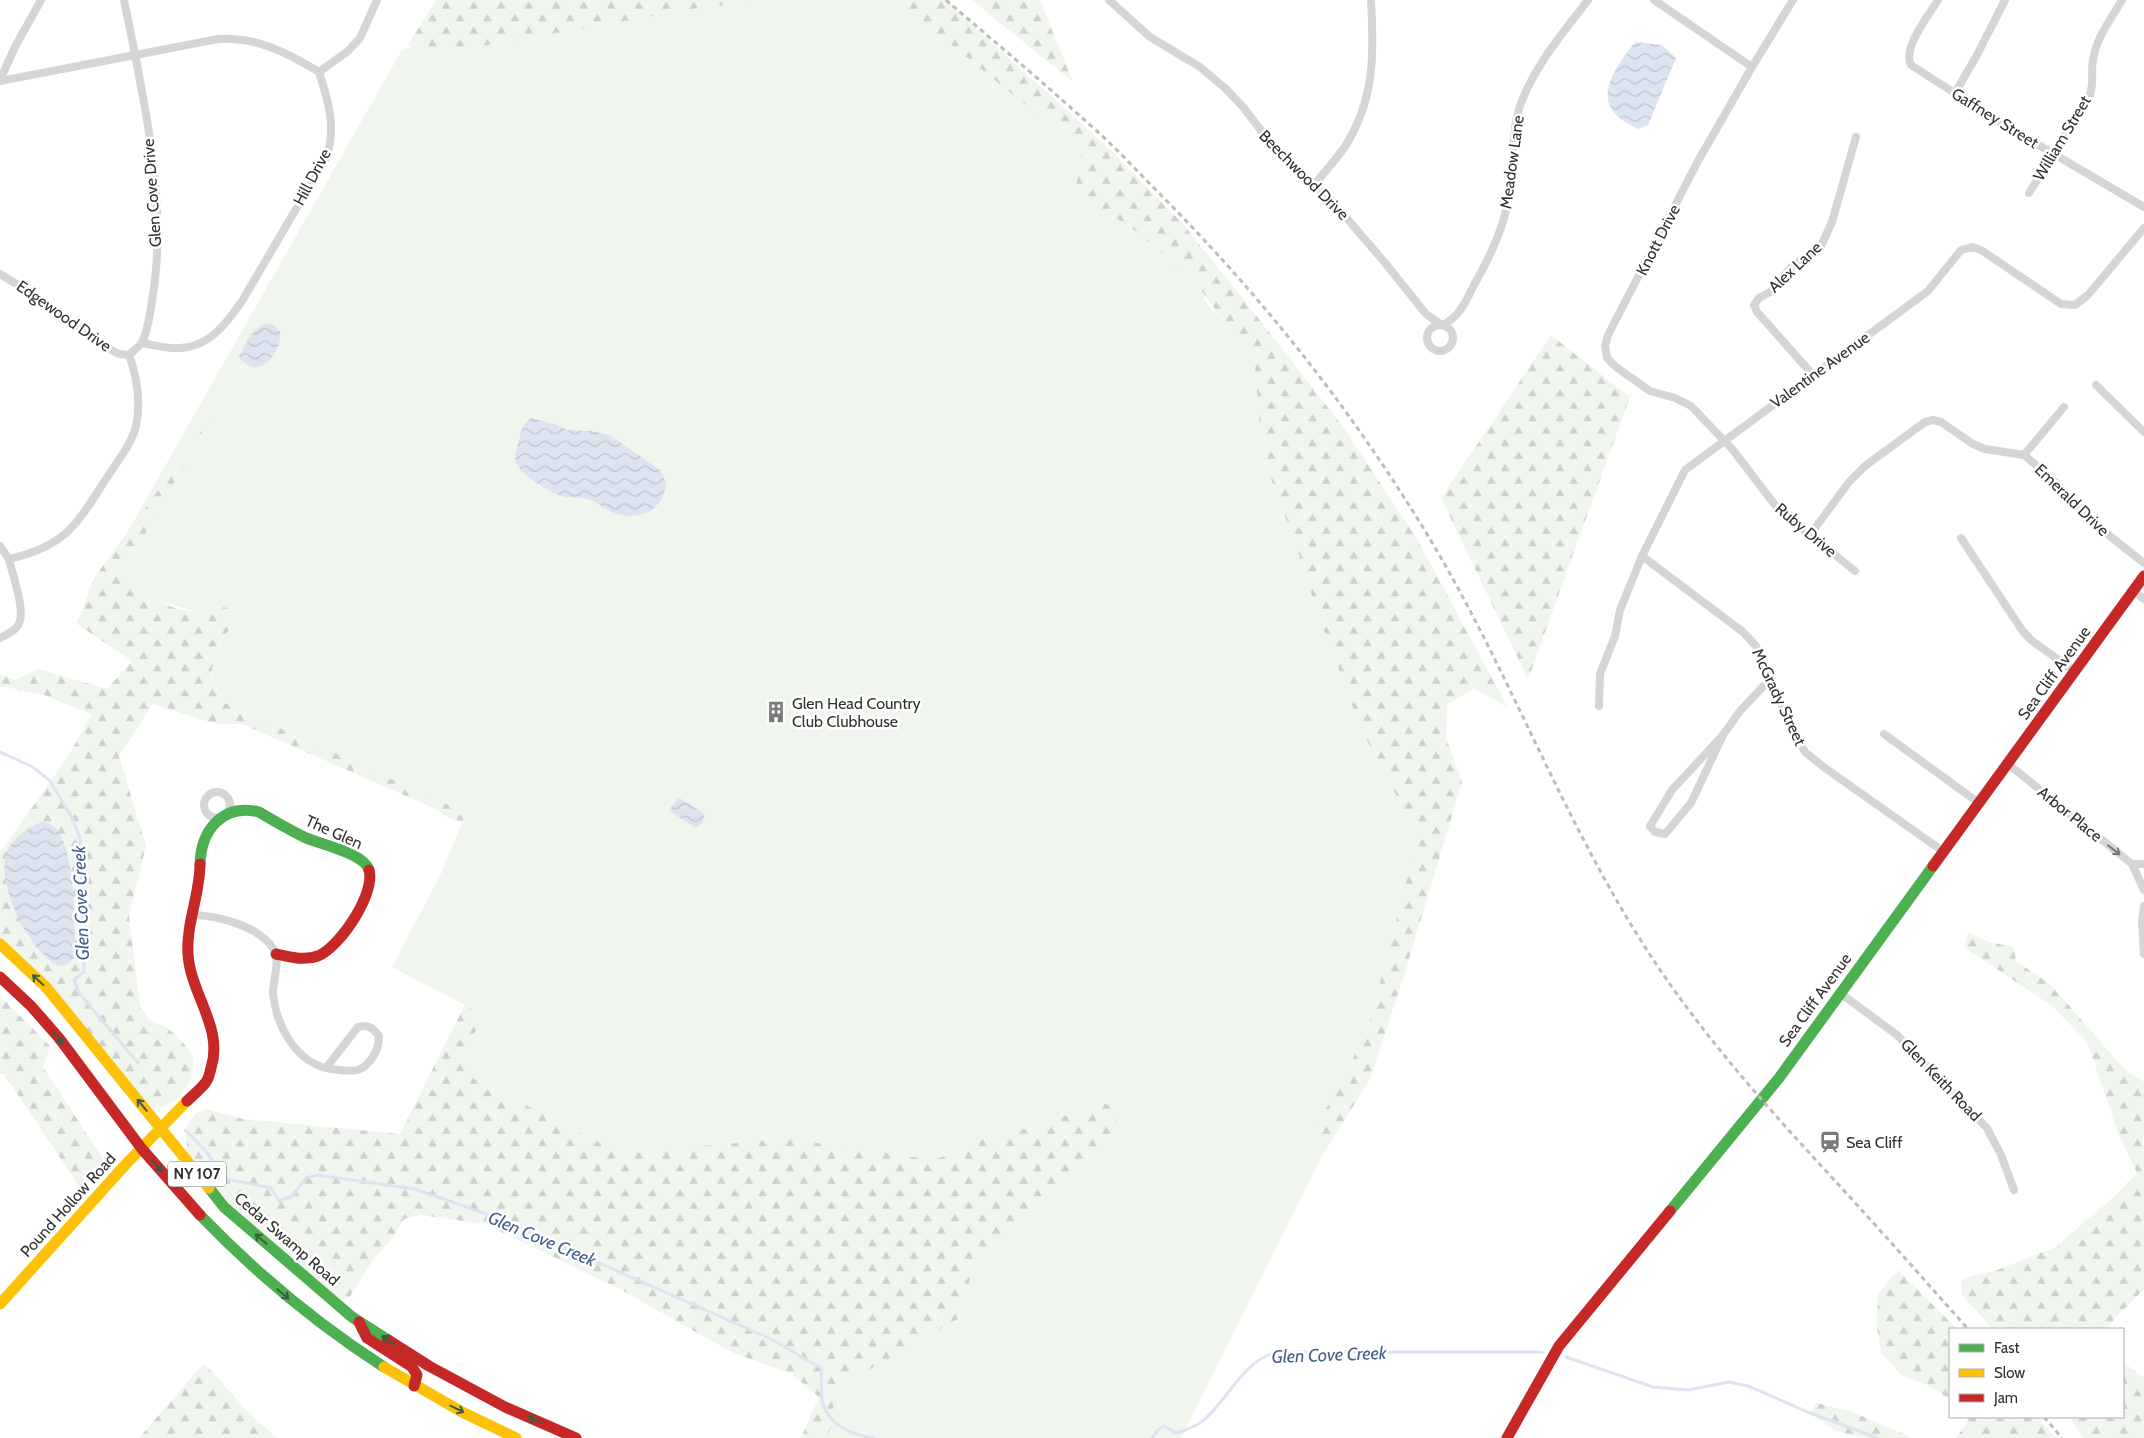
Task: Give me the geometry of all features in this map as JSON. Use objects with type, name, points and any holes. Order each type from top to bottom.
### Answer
[{"type":"street","points":[[0,81],[15,47],[41,0]]},
{"type":"street","name":"Glen Cove Drive","points":[[124,0],[152,158],[158,225],[154,290],[142,343]]},
{"type":"street","points":[[0,81],[218,39],[239,38],[289,54],[319,72],[348,50],[360,38],[377,0]]},
{"type":"street","name":"Beechwood Drive","points":[[1109,0],[1150,37],[1200,67],[1225,88],[1244,108],[1278,153],[1315,184],[1368,242],[1426,314],[1442,325]]},
{"type":"street","points":[[1315,184],[1345,146],[1362,112],[1368,95],[1373,61],[1371,0]]},
{"type":"street","name":"Meadow Lane","points":[[1442,325],[1456,317],[1496,242],[1504,222],[1510,192],[1517,118],[1526,93],[1541,63],[1588,0]]},
{"type":"street","points":[[1654,0],[1752,67]]},
{"type":"street","name":"Knott Drive","points":[[1723,440],[1685,402],[1650,391],[1616,367],[1608,358],[1605,346],[1608,335],[1698,161],[1793,0]]},
{"type":"street","name":"Gaffney Street","points":[[1938,0],[1910,46],[1908,59],[1915,68],[2144,208]]},
{"type":"street","points":[[1955,93],[2005,0]]},
{"type":"street","name":"William Street","points":[[2029,193],[2090,94],[2093,82],[2092,61],[2097,43],[2122,0]]},
{"type":"street","name":"Hill Drive","points":[[142,343],[179,348],[195,346],[218,332],[230,320],[326,158],[330,147],[330,106],[319,72]]},
{"type":"street","name":"Alex Lane","points":[[1813,374],[1757,312],[1754,305],[1759,298],[1772,291],[1791,267],[1821,246],[1832,222],[1856,138]]},
{"type":"street","name":"Valentine Avenue","points":[[1600,706],[1598,692],[1600,674],[1615,636],[1620,610],[1642,556],[1685,470],[1723,440],[1928,291],[1964,248],[1972,247],[1981,250],[2061,304],[2074,306],[2088,295],[2144,228]]},
{"type":"street","name":"Edgewood Drive","points":[[0,274],[28,291],[113,351],[129,355]]},
{"type":"street","points":[[0,558],[33,554],[72,529],[122,455],[134,432],[138,402],[135,373],[129,355],[142,343]]},
{"type":"street","points":[[2096,385],[2144,432]]},
{"type":"street","points":[[2024,455],[2064,406]]},
{"type":"street","name":"Emerald Drive","points":[[1810,535],[1849,482],[1865,466],[1925,422],[1933,420],[1941,422],[1953,432],[1985,449],[2024,455],[2050,477],[2106,533],[2144,563]]},
{"type":"street","name":"Ruby Drive","points":[[1723,440],[1733,450],[1778,509],[1855,570]]},
{"type":"street","points":[[1961,538],[2022,630],[2031,640],[2074,671]]},
{"type":"street","points":[[0,546],[9,558],[22,612],[17,627],[0,638]]},
{"type":"street","name":"McGrady Street","points":[[1642,556],[1743,632],[1756,646],[1794,733],[1805,752],[1944,852]]},
{"type":"street","name":"Sea Cliff Avenue","points":[[1507,1438],[1559,1346],[1779,1078],[2144,576]]},
{"type":"street","points":[[2133,591],[2144,598]]},
{"type":"street","points":[[1723,735],[1691,803],[1665,834],[1655,832],[1650,826],[1672,790],[1723,735],[1740,711],[1771,678]]},
{"type":"street","points":[[1884,734],[1980,803]]},
{"type":"street","name":"Arbor Place","points":[[2008,764],[2132,864],[2144,890]]},
{"type":"street","name":"The Glen","points":[[160,1128],[207,1081],[214,1066],[215,1039],[210,1018],[194,989],[191,976],[189,944],[204,838],[216,823],[231,812],[252,809],[307,838],[357,858],[370,868],[372,883],[364,901],[349,925],[326,953],[307,960],[276,954]]},
{"type":"street","points":[[2132,864],[2144,864]]},
{"type":"street","points":[[2144,906],[2142,923],[2144,954]]},
{"type":"street","points":[[194,915],[218,917],[241,925],[264,939],[273,948],[276,954],[273,993],[276,1014],[293,1045],[305,1058],[326,1068],[356,1070],[363,1068],[374,1055],[379,1043],[379,1036],[367,1026],[358,1027],[326,1068]]},
{"type":"street","name":"Cedar Swamp Road","points":[[0,944],[46,987],[224,1207],[359,1322],[429,1366],[553,1434],[576,1438]]},
{"type":"street","name":"NY 107","points":[[0,977],[51,1029],[142,1148],[195,1211],[260,1275],[372,1361],[414,1386],[516,1438]]},
{"type":"street","name":"Glen Keith Road","points":[[1840,993],[1897,1035],[1986,1128],[2001,1155],[2014,1190]]},
{"type":"street","name":"Pound Hollow Road","points":[[0,1304],[160,1128]]},
{"type":"street","points":[[359,1322],[367,1338],[412,1367],[417,1375],[414,1386]]},
{"type":"green space","points":[[436,0],[766,0],[693,9],[453,51],[408,45]]},
{"type":"green space","points":[[675,0],[928,0],[1208,260],[1204,300],[1264,364],[1426,836],[1369,1025],[1322,1156],[1181,1438],[801,1438],[827,1382],[961,1317],[974,1263],[1025,1225],[1048,1196],[1113,1131],[932,1179],[630,1178],[426,1082],[465,1005],[392,967],[440,876],[463,821],[464,813],[225,703],[218,693],[212,673],[214,655],[231,627],[221,607],[196,612],[99,582],[402,50],[445,34]]},
{"type":"green space","points":[[896,0],[945,0],[1114,153],[1182,223],[1344,428],[1417,539],[1508,708],[1474,688],[1447,705],[1446,738],[1462,782],[1406,969],[1370,1079],[1322,1156],[1312,1127],[1334,1097],[1369,1025],[1418,836],[1362,731],[1317,612],[1294,539],[1273,485],[1260,430],[1255,366],[1195,281],[1127,224],[1084,203],[1078,196],[1076,185],[1082,159],[1077,143],[1027,106]]},
{"type":"green space","points":[[972,0],[1040,0],[1073,82]]},
{"type":"green space","points":[[1551,335],[1630,397],[1528,679],[1441,498]]},
{"type":"green space","points":[[211,418],[122,575],[156,599],[174,608],[200,612],[223,607],[232,611],[231,627],[218,645],[211,673],[216,690],[225,703],[464,813],[463,821],[452,819],[436,809],[242,724],[216,724],[153,704],[119,756],[146,846],[129,915],[140,1007],[150,1020],[169,1029],[185,1045],[194,1059],[191,1080],[177,1099],[163,1107],[153,1108],[140,1103],[0,943],[0,853],[69,755],[92,714],[44,695],[0,686],[0,674],[15,680],[38,669],[107,689],[132,661],[77,624],[94,578]],"holes":[[[62,838],[69,868],[75,925],[75,955],[63,966],[55,965],[27,937]]]},
{"type":"green space","points":[[1968,932],[1989,942],[2014,947],[2016,961],[2050,984],[2126,1071],[2144,1082],[2144,1132],[2142,1144],[2144,1147],[2144,1289],[2108,1328],[1992,1328],[1962,1295],[1962,1279],[1997,1270],[2056,1247],[2117,1194],[2137,1173],[2119,1135],[2087,1042],[2052,1006],[1964,947]]},
{"type":"green space","points":[[0,996],[50,1046],[43,1067],[107,1165],[81,1189],[4,1074],[0,1074]]},
{"type":"green space","points":[[465,1005],[483,1015],[467,1054],[468,1070],[471,1077],[624,1155],[660,1149],[791,1139],[934,1160],[984,1139],[1037,1126],[1101,1103],[1113,1109],[1117,1121],[1113,1131],[1099,1147],[1048,1196],[1025,1225],[974,1263],[961,1317],[846,1383],[835,1392],[831,1428],[825,1438],[801,1438],[819,1397],[792,1374],[731,1352],[620,1289],[485,1224],[420,1215],[404,1219],[391,1240],[374,1258],[349,1298],[341,1300],[226,1204],[188,1154],[185,1130],[195,1114],[206,1109],[243,1119],[400,1134]]},
{"type":"green space","points":[[1898,1270],[1956,1328],[1949,1328],[1949,1399],[1932,1387],[1901,1375],[1881,1352],[1877,1327],[1878,1294]]},
{"type":"green space","points":[[204,1363],[248,1412],[277,1438],[139,1438]]},
{"type":"green space","points":[[2124,1363],[2144,1378],[2144,1438],[2084,1438],[2070,1418],[2124,1418]]},
{"type":"green space","points":[[1816,1403],[1850,1411],[1913,1438],[1863,1438],[1834,1430],[1810,1413]]},
{"type":"green space","points":[[1968,1418],[2038,1418],[2056,1438],[1956,1438],[1967,1423]]},
{"type":"water","points":[[1635,42],[1662,45],[1676,58],[1648,125],[1638,129],[1622,120],[1612,110],[1608,100],[1608,89],[1612,78]]},
{"type":"water","points":[[268,323],[274,325],[280,332],[280,340],[273,356],[261,366],[254,367],[246,364],[239,357],[244,346],[258,328]]},
{"type":"water","points":[[531,418],[554,424],[567,430],[591,431],[610,435],[661,471],[666,483],[660,501],[655,508],[640,515],[621,515],[596,502],[553,493],[538,484],[519,468],[515,459],[522,429]]},
{"type":"water","points":[[678,797],[705,814],[702,823],[696,828],[669,811]]},
{"type":"water","points":[[41,822],[55,828],[62,838],[71,869],[75,955],[70,963],[63,966],[52,962],[37,948],[29,937],[15,911],[4,870],[5,859],[10,846],[18,836]]},
{"type":"waterway","name":"Glen Cove Creek","points":[[0,752],[33,767],[50,781],[71,816],[80,838],[84,972],[74,980],[79,993],[138,1063]]},
{"type":"waterway","name":"Glen Cove Creek","points":[[185,1130],[204,1149],[227,1179],[271,1188],[279,1201],[292,1196],[306,1178],[317,1175],[415,1189],[495,1217],[771,1339],[821,1368],[823,1404],[826,1412],[837,1424],[850,1432],[874,1438]]},
{"type":"waterway","name":"Glen Cove Creek","points":[[1152,1438],[1164,1426],[1177,1433],[1191,1428],[1202,1421],[1213,1411],[1246,1371],[1266,1356],[1278,1352],[1542,1352]]},
{"type":"waterway","name":"Glen Cove Creek","points":[[1566,1357],[1653,1387],[1688,1390],[1729,1382],[1748,1386],[1810,1413],[1878,1438]]},
{"type":"railway","points":[[946,0],[1107,140],[1229,267],[1298,349],[1363,435],[1422,526],[1480,630],[1586,844],[1614,896],[1667,981],[1741,1076],[1967,1328]]},
{"type":"railway","points":[[2045,1418],[2062,1438]]},
{"type":"traffic: fast","points":[[200,864],[205,840],[216,822],[225,816],[246,810],[259,812],[304,837],[350,854],[365,864],[369,870]]},
{"type":"traffic: fast","points":[[1670,1211],[1779,1078],[1933,866]]},
{"type":"traffic: fast","points":[[209,1188],[224,1207],[352,1317],[388,1340]]},
{"type":"traffic: fast","points":[[200,1215],[265,1277],[311,1315],[384,1367]]},
{"type":"traffic: slow","points":[[0,944],[46,987],[209,1188]]},
{"type":"traffic: slow","points":[[0,1304],[126,1164],[187,1101]]},
{"type":"traffic: slow","points":[[384,1367],[462,1412],[516,1438]]},
{"type":"traffic: jam","points":[[1933,866],[2144,576]]},
{"type":"traffic: jam","points":[[187,1101],[207,1080],[214,1053],[210,1025],[194,983],[188,954],[189,932],[198,886],[200,864]]},
{"type":"traffic: jam","points":[[276,954],[308,958],[318,956],[327,951],[346,931],[362,905],[370,880],[369,870]]},
{"type":"traffic: jam","points":[[0,977],[31,1006],[59,1038],[142,1149],[200,1215]]},
{"type":"traffic: jam","points":[[1507,1438],[1559,1346],[1670,1211]]},
{"type":"traffic: jam","points":[[359,1322],[367,1338],[412,1367],[417,1375],[414,1386]]},
{"type":"traffic: jam","points":[[388,1340],[429,1366],[505,1407],[576,1438]]},
{"type":"place","name":"Glen Head Country Club Clubhouse","points":[[776,712]]},
{"type":"place","name":"Sea Cliff","points":[[1830,1142]]}]
